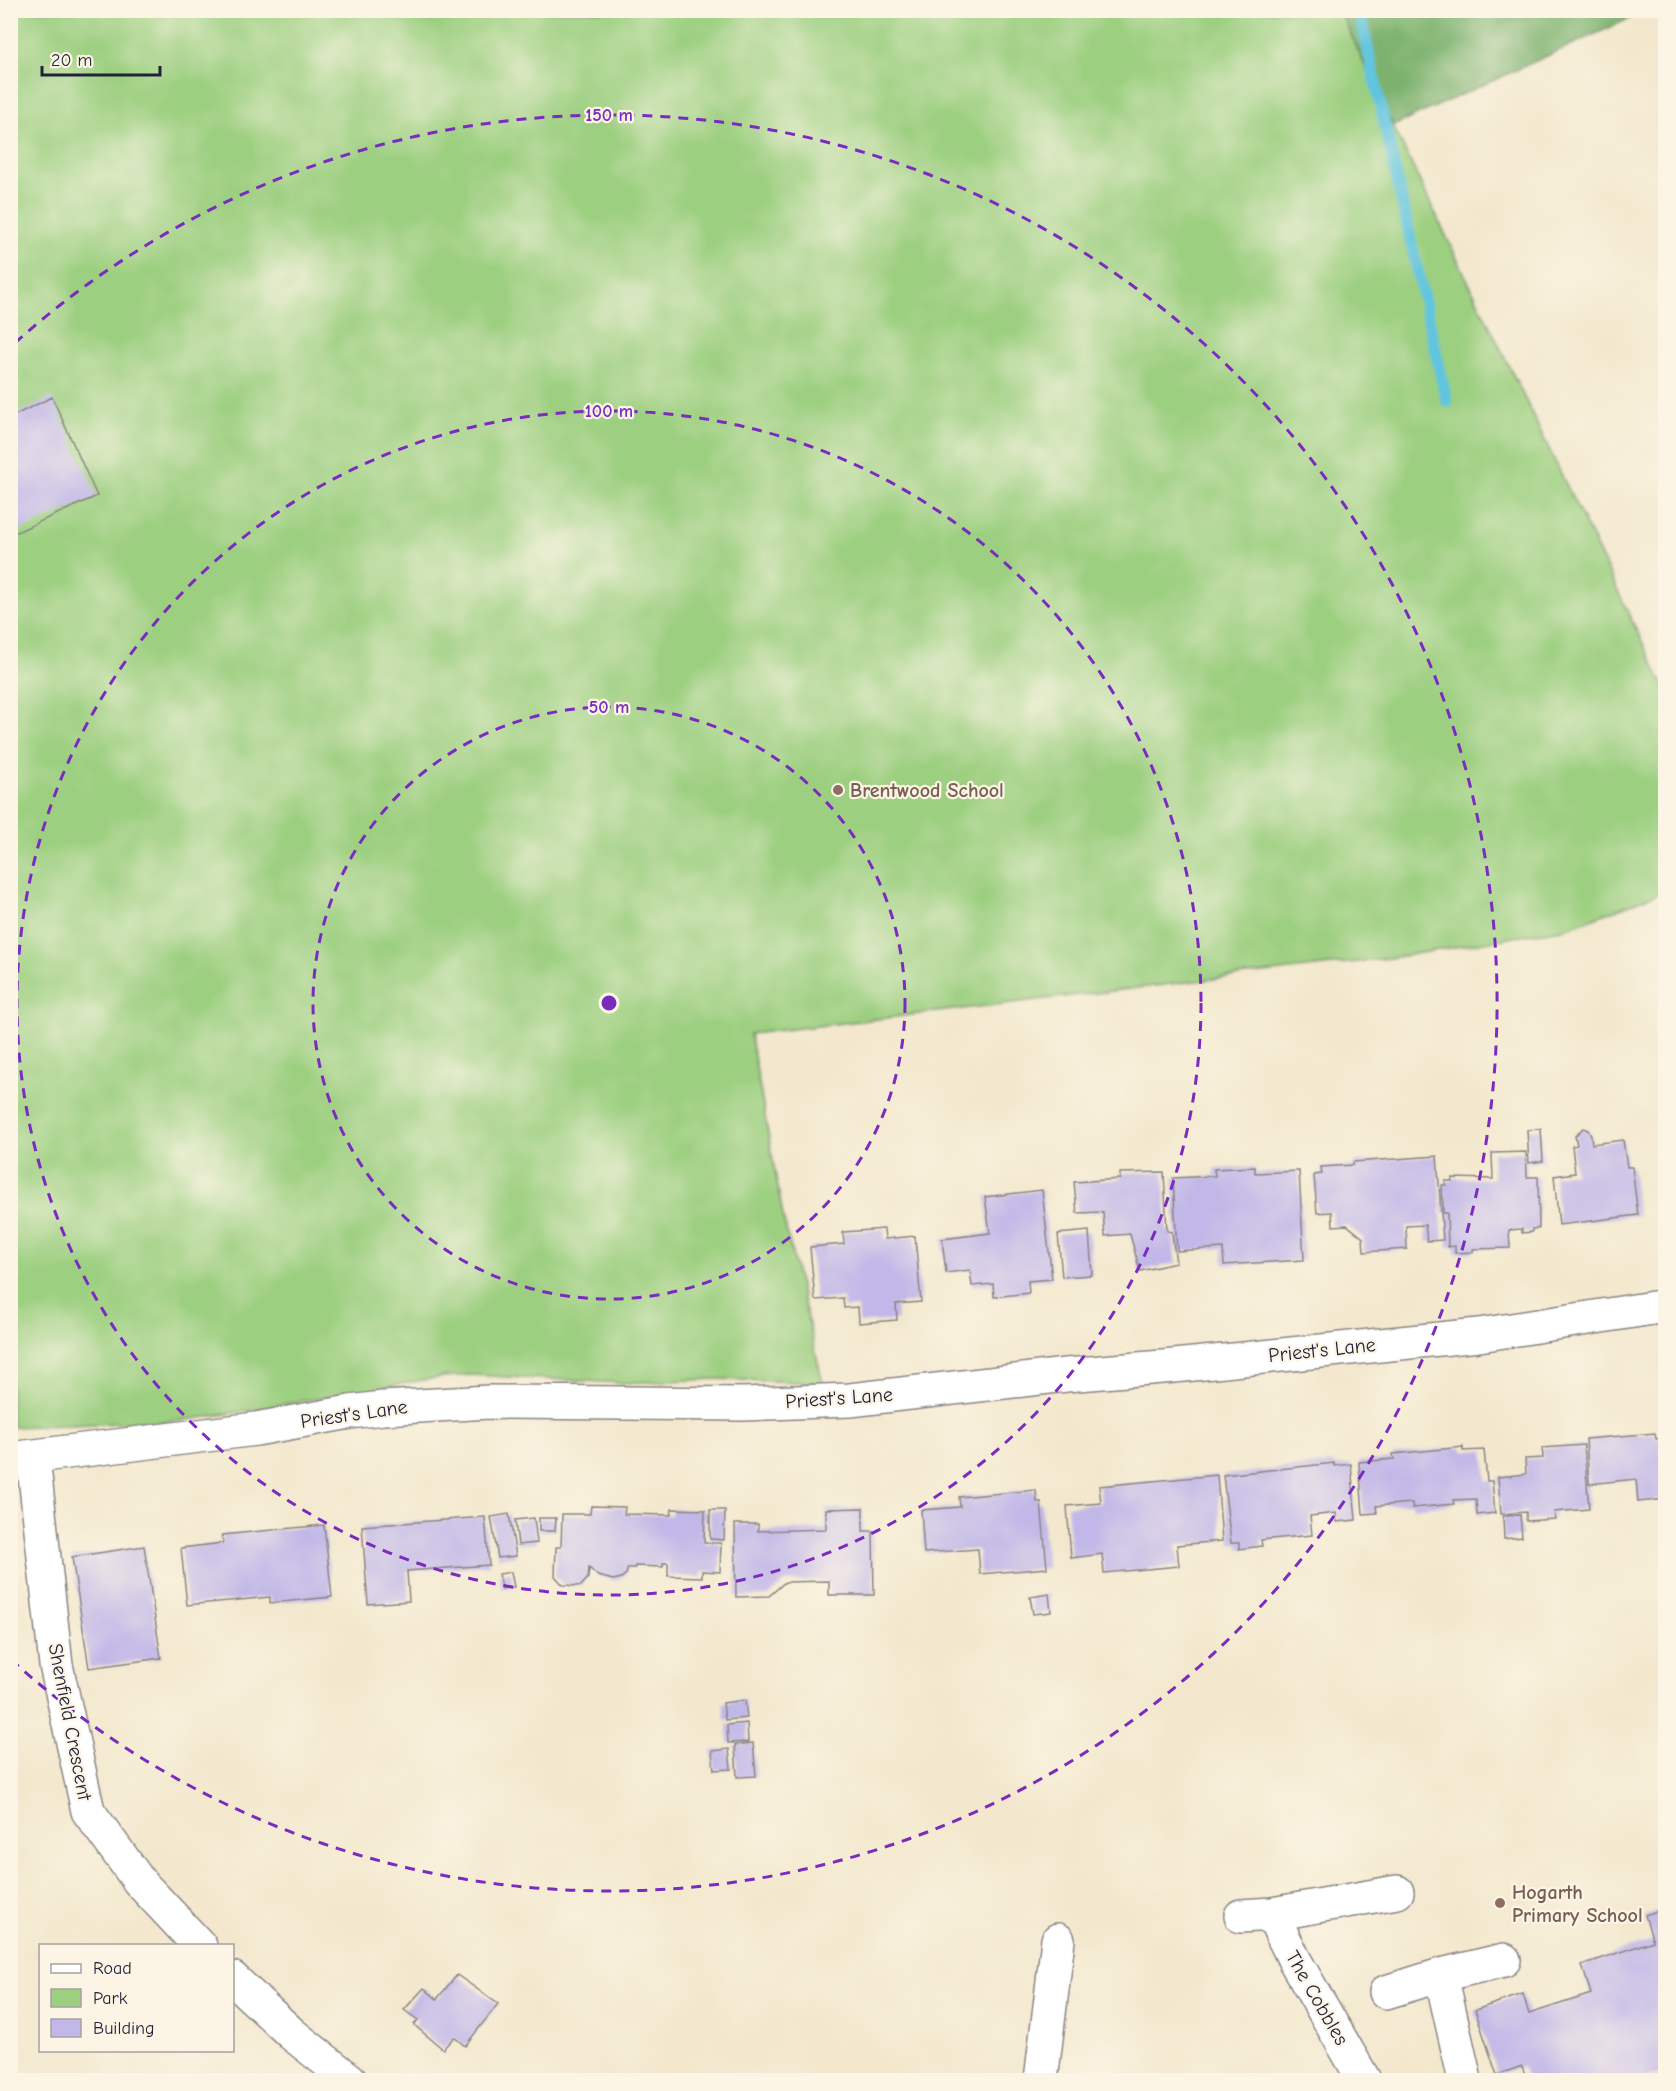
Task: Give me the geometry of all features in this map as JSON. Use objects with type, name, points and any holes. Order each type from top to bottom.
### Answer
[{"type":"street","name":"Priest's Lane","points":[[22,1459],[256,1429],[383,1408],[489,1402],[743,1404],[850,1400],[1066,1375],[1479,1335],[1665,1306]]},
{"type":"street","name":"Shenfield Crescent","points":[[22,1459],[56,1665],[88,1811],[139,1881],[198,1944]]},
{"type":"street","name":"The Cobbles","points":[[1364,2080],[1294,1962],[1257,1915],[1397,1892]]},
{"type":"street","points":[[1041,2080],[1058,1940]]},
{"type":"street","points":[[1386,1992],[1504,1959]]},
{"type":"street","points":[[1441,1975],[1465,2080]]},
{"type":"street","points":[[234,1980],[292,2034],[350,2080]]},
{"type":"green space","name":"Brentwood School","points":[[10,11],[1340,11],[1393,126],[1665,689],[1665,891],[1567,928],[1391,958],[750,1034],[783,1216],[823,1383],[717,1379],[621,1383],[472,1375],[441,1377],[179,1421],[11,1427]]},
{"type":"green space","points":[[1340,11],[1646,11],[1393,126]]},
{"type":"building","points":[[52,397],[97,496],[10,535],[10,411],[13,416]]},
{"type":"building","points":[[1583,1128],[1588,1130],[1592,1144],[1623,1140],[1627,1167],[1632,1167],[1638,1215],[1559,1225],[1554,1176],[1575,1173],[1572,1146],[1577,1145],[1575,1136]]},
{"type":"building","points":[[1541,1129],[1543,1161],[1529,1163],[1527,1130]]},
{"type":"building","points":[[1526,1152],[1527,1177],[1538,1177],[1539,1228],[1532,1229],[1532,1232],[1522,1233],[1522,1229],[1509,1230],[1510,1248],[1473,1249],[1473,1252],[1455,1253],[1455,1246],[1448,1247],[1447,1213],[1443,1213],[1442,1185],[1446,1185],[1445,1181],[1452,1181],[1452,1178],[1493,1179],[1492,1153]]},
{"type":"building","points":[[1437,1156],[1443,1240],[1427,1241],[1425,1225],[1406,1226],[1407,1249],[1364,1252],[1363,1238],[1347,1225],[1333,1226],[1332,1212],[1317,1213],[1314,1175],[1322,1174],[1321,1167],[1353,1165],[1353,1162]]},
{"type":"building","points":[[1255,1167],[1255,1173],[1299,1171],[1304,1260],[1224,1265],[1223,1248],[1177,1251],[1173,1178],[1215,1176],[1214,1169]]},
{"type":"building","points":[[1164,1172],[1167,1231],[1172,1232],[1176,1263],[1140,1271],[1130,1234],[1105,1236],[1103,1212],[1077,1213],[1074,1182],[1120,1179],[1120,1173]]},
{"type":"building","points":[[1042,1190],[1052,1279],[1028,1281],[1029,1293],[994,1297],[993,1284],[972,1286],[970,1270],[946,1273],[942,1239],[990,1233],[985,1197]]},
{"type":"building","points":[[884,1229],[885,1239],[915,1236],[921,1302],[896,1304],[897,1320],[859,1323],[858,1307],[844,1308],[843,1298],[815,1300],[810,1247],[844,1244],[843,1232]]},
{"type":"building","points":[[1089,1231],[1092,1275],[1062,1277],[1058,1234]]},
{"type":"building","points":[[1655,1433],[1656,1439],[1666,1438],[1666,1499],[1638,1502],[1636,1479],[1589,1484],[1586,1439]]},
{"type":"building","points":[[1584,1445],[1589,1509],[1554,1512],[1555,1519],[1526,1521],[1526,1512],[1501,1514],[1498,1477],[1526,1474],[1525,1459],[1543,1458],[1542,1448]]},
{"type":"building","points":[[1463,1447],[1463,1451],[1484,1450],[1487,1481],[1492,1481],[1495,1513],[1477,1515],[1476,1499],[1453,1500],[1454,1504],[1413,1508],[1412,1503],[1376,1506],[1377,1513],[1363,1514],[1359,1462],[1394,1459],[1393,1454]]},
{"type":"building","points":[[1334,1463],[1334,1466],[1351,1464],[1356,1520],[1337,1522],[1336,1513],[1310,1516],[1312,1535],[1261,1540],[1262,1546],[1239,1549],[1239,1543],[1231,1543],[1223,1475]]},
{"type":"building","points":[[1217,1475],[1222,1541],[1177,1545],[1179,1566],[1104,1573],[1102,1554],[1071,1558],[1067,1506],[1101,1503],[1099,1486]]},
{"type":"building","points":[[1036,1490],[1037,1502],[1041,1502],[1047,1568],[980,1574],[978,1549],[924,1553],[921,1510],[960,1507],[959,1497]]},
{"type":"building","points":[[591,1506],[625,1507],[624,1514],[671,1515],[672,1509],[705,1510],[704,1543],[721,1543],[720,1572],[702,1571],[702,1577],[668,1576],[668,1563],[663,1563],[663,1567],[628,1568],[626,1574],[621,1578],[613,1580],[598,1576],[589,1568],[588,1578],[581,1586],[563,1585],[555,1576],[556,1547],[561,1547],[562,1514],[590,1514]]},
{"type":"building","points":[[863,1508],[863,1531],[873,1531],[874,1595],[829,1595],[829,1581],[785,1582],[769,1596],[736,1597],[735,1524],[758,1524],[758,1531],[826,1529],[826,1509]]},
{"type":"building","points":[[710,1510],[725,1510],[724,1540],[710,1539]]},
{"type":"building","points":[[509,1514],[516,1556],[498,1558],[491,1517]]},
{"type":"building","points":[[1520,1515],[1522,1537],[1504,1539],[1503,1516]]},
{"type":"building","points":[[485,1517],[489,1565],[407,1571],[409,1601],[368,1604],[362,1526]]},
{"type":"building","points":[[534,1518],[537,1543],[518,1545],[515,1520]]},
{"type":"building","points":[[539,1518],[556,1518],[555,1531],[539,1531]]},
{"type":"building","points":[[324,1525],[332,1597],[270,1603],[270,1597],[187,1605],[181,1548],[223,1543],[222,1535]]},
{"type":"building","points":[[144,1546],[161,1658],[89,1668],[72,1557]]},
{"type":"building","points":[[511,1572],[514,1587],[502,1589],[499,1574]]},
{"type":"building","points":[[1049,1594],[1051,1612],[1033,1614],[1030,1597]]},
{"type":"building","points":[[745,1700],[747,1718],[725,1720],[723,1703]]},
{"type":"building","points":[[747,1723],[748,1742],[728,1743],[727,1725]]},
{"type":"building","points":[[753,1743],[756,1776],[737,1777],[735,1745]]},
{"type":"building","points":[[729,1749],[731,1769],[714,1770],[712,1751]]},
{"type":"building","points":[[1666,1908],[1666,2072],[1639,2080],[1527,2080],[1522,2066],[1497,2075],[1475,2010],[1523,1994],[1529,2014],[1591,1994],[1582,1965],[1653,1941],[1645,1915]]},
{"type":"building","points":[[457,1975],[498,2004],[465,2046],[454,2037],[443,2049],[414,2025],[418,2020],[404,2010],[424,1988],[437,1999]]},
{"type":"waterway","points":[[1359,10],[1447,402]]},
{"type":"place","name":"Brentwood School","points":[[838,790]]},
{"type":"place","name":"Hogarth Primary School","points":[[1500,1903]]}]
